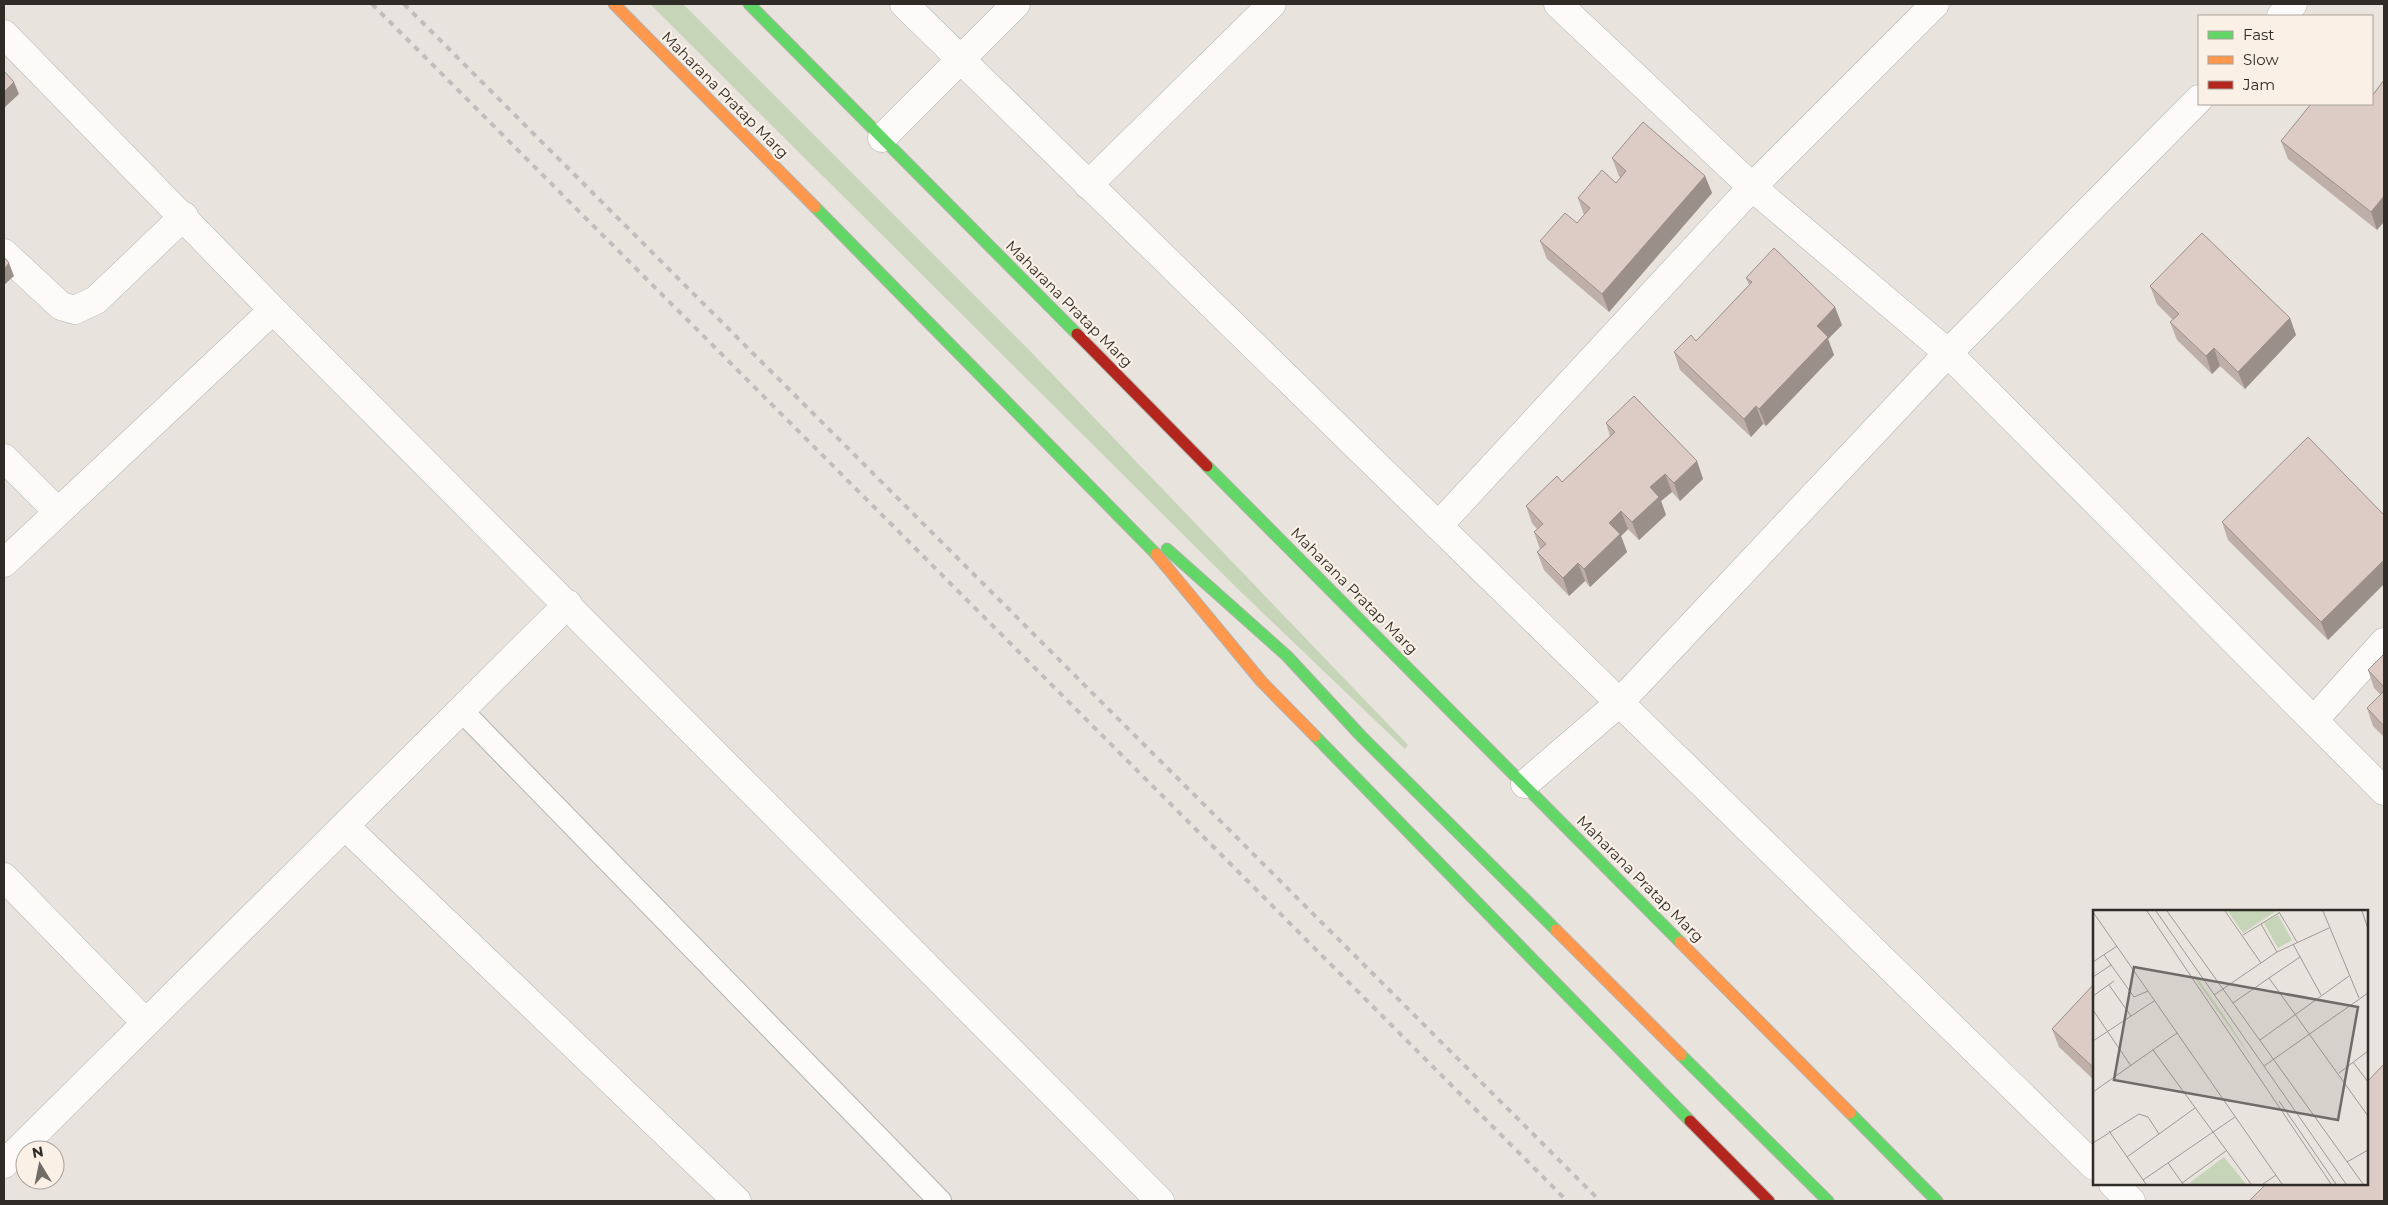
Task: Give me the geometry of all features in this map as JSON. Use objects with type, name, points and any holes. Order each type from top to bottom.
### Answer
[{"type":"main road","name":"Maharana Pratap Marg","points":[[614,4],[1152,549],[1182,588],[1261,681],[1769,1201]]},
{"type":"main road","name":"Maharana Pratap Marg","points":[[749,4],[1937,1201]]},
{"type":"main road","points":[[1053,449],[1287,656],[1361,736],[1828,1201]]},
{"type":"street","points":[[904,4],[2093,1165]]},
{"type":"street","points":[[882,138],[1016,4]]},
{"type":"street","points":[[1088,185],[1272,4]]},
{"type":"street","points":[[1558,4],[1752,187],[1948,353],[2315,719],[2384,791]]},
{"type":"street","points":[[1438,526],[1752,187],[1935,4]]},
{"type":"street","points":[[2281,15],[2293,4]]},
{"type":"street","points":[[4,34],[184,216],[273,310],[568,604],[1160,1201]]},
{"type":"street","points":[[1525,784],[1619,702],[1948,353],[2198,100]]},
{"type":"street","points":[[4,253],[61,306],[76,310],[96,300],[184,216]]},
{"type":"street","points":[[4,563],[273,310]]},
{"type":"street","points":[[4,458],[58,512]]},
{"type":"street","points":[[4,1164],[568,604]]},
{"type":"street","points":[[2315,719],[2384,642]]},
{"type":"street","points":[[345,826],[737,1201]]},
{"type":"street","points":[[4,877],[146,1023]]},
{"type":"street","points":[[2114,1185],[2130,1201]]},
{"type":"lane","points":[[461,710],[940,1201]]},
{"type":"green space","points":[[650,4],[683,4],[1032,353],[1408,745],[1405,749],[1240,591]]},
{"type":"building","points":[[4,71],[14,82],[4,92]]},
{"type":"building","points":[[2384,80],[2384,196],[2371,212],[2281,141],[2310,105],[2373,105],[2373,95]]},
{"type":"building","points":[[1643,122],[1705,176],[1602,294],[1540,241],[1565,213],[1577,223],[1590,208],[1578,198],[1602,170],[1616,183],[1626,171],[1612,158]]},
{"type":"building","points":[[2202,233],[2290,318],[2238,372],[2214,348],[2206,356],[2170,322],[2179,314],[2150,286]]},
{"type":"building","points":[[1774,248],[1835,307],[1817,326],[1828,337],[1759,409],[1756,406],[1744,419],[1674,352],[1691,335],[1696,341],[1752,282],[1746,278]]},
{"type":"building","points":[[4,257],[9,263],[4,269]]},
{"type":"building","points":[[1634,396],[1697,461],[1674,483],[1665,474],[1650,487],[1659,497],[1632,522],[1621,511],[1609,523],[1620,534],[1584,569],[1578,563],[1563,578],[1537,552],[1546,544],[1534,532],[1543,524],[1526,506],[1557,476],[1562,482],[1615,432],[1606,423]]},
{"type":"building","points":[[2308,437],[2384,515],[2384,560],[2321,622],[2222,522]]},
{"type":"building","points":[[2384,654],[2384,687],[2368,670]]},
{"type":"building","points":[[2384,691],[2384,726],[2367,708]]},
{"type":"building","points":[[2093,985],[2093,1067],[2052,1029]]},
{"type":"building","points":[[2384,1064],[2384,1201],[2249,1201],[2265,1185],[2368,1185],[2368,1081]]},
{"type":"railway","points":[[372,4],[1567,1201]]},
{"type":"railway","points":[[404,4],[1600,1201]]},
{"type":"traffic: fast","points":[[749,4],[1077,334]]},
{"type":"traffic: fast","points":[[815,207],[1156,554]]},
{"type":"traffic: fast","points":[[1207,466],[1680,942]]},
{"type":"traffic: fast","points":[[1167,549],[1287,656],[1361,736],[1556,930]]},
{"type":"traffic: fast","points":[[1315,736],[1690,1121]]},
{"type":"traffic: fast","points":[[1681,1055],[1828,1201]]},
{"type":"traffic: fast","points":[[1850,1113],[1937,1201]]},
{"type":"traffic: slow","points":[[614,4],[815,207]]},
{"type":"traffic: slow","points":[[1156,554],[1261,681],[1315,736]]},
{"type":"traffic: slow","points":[[1556,930],[1681,1055]]},
{"type":"traffic: slow","points":[[1680,942],[1850,1113]]},
{"type":"traffic: jam","points":[[1077,334],[1207,466]]},
{"type":"traffic: jam","points":[[1690,1121],[1769,1201]]}]
